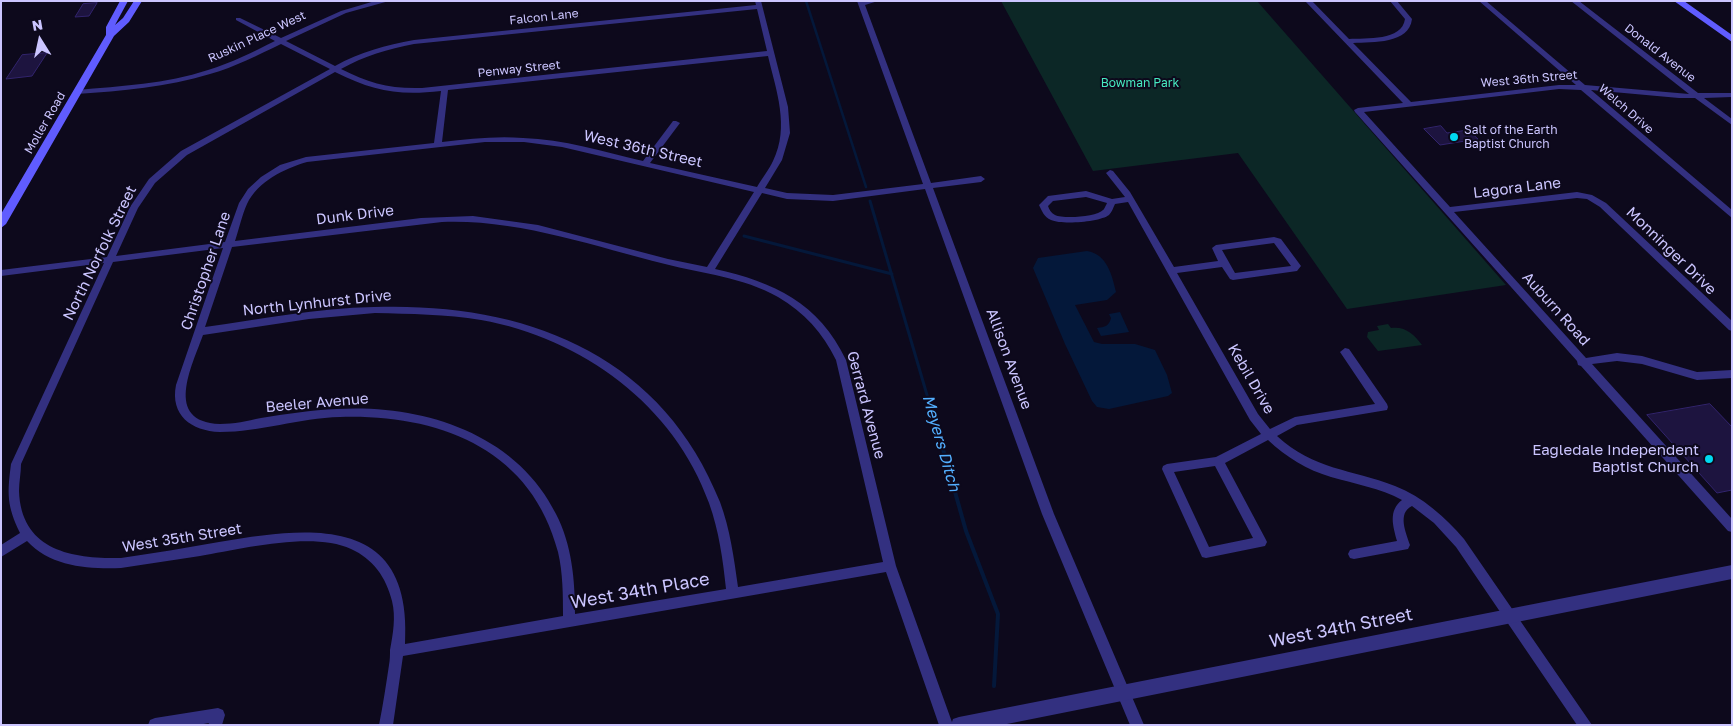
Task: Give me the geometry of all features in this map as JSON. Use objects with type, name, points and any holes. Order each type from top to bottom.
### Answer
[{"type":"main road","name":"Moller Road","points":[[110,35],[113,21],[124,1]]},
{"type":"main road","name":"Moller Road","points":[[1,224],[110,35],[126,20],[138,1]]},
{"type":"main road","points":[[1678,1],[1731,38]]},
{"type":"street","name":"Ruskin Place West","points":[[77,92],[160,84],[198,76],[229,66],[330,16],[386,1]]},
{"type":"street","points":[[861,2],[874,1]]},
{"type":"street","points":[[1308,1],[1409,104]]},
{"type":"street","points":[[1346,41],[1389,37],[1404,32],[1409,26],[1409,19],[1393,1]]},
{"type":"street","name":"Welch Drive","points":[[1482,1],[1732,215]]},
{"type":"street","name":"Donald Avenue","points":[[1574,1],[1732,123]]},
{"type":"street","name":"Allison Avenue","points":[[861,2],[1048,514],[1138,725]]},
{"type":"street","points":[[709,271],[778,160],[784,145],[786,128],[784,107],[759,4]]},
{"type":"street","name":"Falcon Lane","points":[[335,69],[376,50],[414,42],[759,4]]},
{"type":"street","name":"Penway Street","points":[[238,19],[359,81],[382,89],[412,91],[771,54]]},
{"type":"street","name":"North Norfolk Street","points":[[25,536],[14,519],[10,503],[10,486],[16,464],[141,195],[157,176],[202,142],[335,69]]},
{"type":"street","name":"West 36th Street","points":[[1358,110],[1545,88],[1582,87],[1697,96],[1732,96]]},
{"type":"street","points":[[438,144],[445,88]]},
{"type":"street","name":"Auburn Road","points":[[1358,110],[1732,527]]},
{"type":"street","points":[[645,164],[676,123]]},
{"type":"street","name":"West 36th Street","points":[[297,162],[315,158],[438,144],[501,139],[540,141],[787,196],[823,198],[981,180]]},
{"type":"street","name":"Christopher Lane","points":[[184,414],[180,404],[179,393],[243,203],[251,190],[275,171],[297,162]]},
{"type":"street","name":"Kebil Drive","points":[[1110,173],[1120,183],[1130,199],[1254,417],[1268,435],[1290,452],[1311,464],[1328,472],[1380,486],[1412,501],[1438,519],[1453,534],[1511,615],[1585,725]]},
{"type":"street","points":[[1112,202],[1107,212],[1102,215],[1066,220],[1049,217],[1043,205],[1051,198],[1086,194],[1112,202],[1130,199]]},
{"type":"street","name":"Lagora Lane","points":[[1447,210],[1577,195],[1589,197]]},
{"type":"street","name":"Monninger Drive","points":[[1589,197],[1603,205],[1732,328]]},
{"type":"street","name":"Dunk Drive","points":[[1,273],[411,222],[450,219],[486,220],[540,228],[709,271]]},
{"type":"street","points":[[1274,240],[1278,241],[1296,266],[1294,269],[1233,277],[1224,263],[1216,248],[1274,240]]},
{"type":"street","points":[[1171,271],[1224,263]]},
{"type":"street","name":"Gerrard Avenue","points":[[709,271],[754,282],[778,293],[807,313],[830,339],[844,371],[890,566],[946,725]]},
{"type":"street","name":"North Lynhurst Drive","points":[[199,332],[367,311],[439,311],[482,316],[523,326],[544,333],[586,352],[615,370],[646,396],[669,421],[689,449],[706,482],[719,517],[728,556],[733,593]]},
{"type":"street","points":[[1218,461],[1261,542],[1206,553],[1167,469],[1218,461],[1295,421],[1383,407],[1346,352]]},
{"type":"street","points":[[1582,362],[1617,357],[1642,360],[1697,376],[1732,374]]},
{"type":"street","name":"Beeler Avenue","points":[[184,414],[200,425],[217,428],[324,414],[378,412],[426,420],[474,437],[506,458],[526,477],[550,514],[566,566],[569,621]]},
{"type":"street","points":[[1354,554],[1404,545],[1398,523],[1398,514],[1406,503],[1412,501]]},
{"type":"street","name":"West 35th Street","points":[[25,536],[45,553],[69,560],[91,563],[121,563],[301,535],[344,540],[374,557],[389,576],[398,600],[399,628],[396,651]]},
{"type":"street","points":[[1,552],[25,536]]},
{"type":"street","name":"West 34th Place","points":[[396,651],[890,566]]},
{"type":"street","name":"West 34th Street","points":[[959,725],[1732,572]]},
{"type":"street","points":[[386,725],[396,651]]},
{"type":"street","points":[[155,725],[218,715],[215,725]]},
{"type":"green space","name":"Bowman Park","points":[[1001,1],[1257,1],[1506,285],[1347,309],[1238,153],[1093,171]]},
{"type":"green space","points":[[1388,324],[1391,328],[1401,328],[1409,332],[1422,345],[1378,351],[1367,337],[1368,332],[1379,330],[1377,326]]},
{"type":"water","points":[[1087,251],[1099,256],[1108,266],[1116,292],[1107,300],[1075,305],[1094,342],[1102,344],[1135,344],[1155,350],[1167,375],[1172,393],[1168,396],[1109,409],[1097,407],[1092,401],[1065,344],[1033,268],[1038,258]]},
{"type":"water","points":[[1120,312],[1129,332],[1101,336],[1097,328],[1108,324],[1111,318],[1109,314]]},
{"type":"building","points":[[97,3],[89,16],[75,17],[83,4]]},
{"type":"building","points":[[47,53],[32,76],[6,79],[22,55]]},
{"type":"building","name":"Salt of the Earth Baptist Church","points":[[1441,126],[1447,133],[1468,130],[1478,139],[1440,145],[1424,129]]},
{"type":"building","name":"Eagledale Independent Baptist Church","points":[[1710,404],[1732,427],[1732,490],[1717,493],[1647,415]]},
{"type":"waterway","name":"Meyers Ditch","points":[[806,1],[866,187]]},
{"type":"waterway","name":"Meyers Ditch","points":[[870,201],[891,274]]},
{"type":"waterway","points":[[744,236],[891,274]]},
{"type":"waterway","name":"Meyers Ditch","points":[[891,274],[937,429]]},
{"type":"waterway","name":"Meyers Ditch","points":[[937,428],[966,531],[998,614],[994,686]]},
{"type":"place","name":"Salt of the Earth Baptist Church","points":[[1454,137]]},
{"type":"place","name":"Eagledale Independent Baptist Church","points":[[1709,459]]}]
